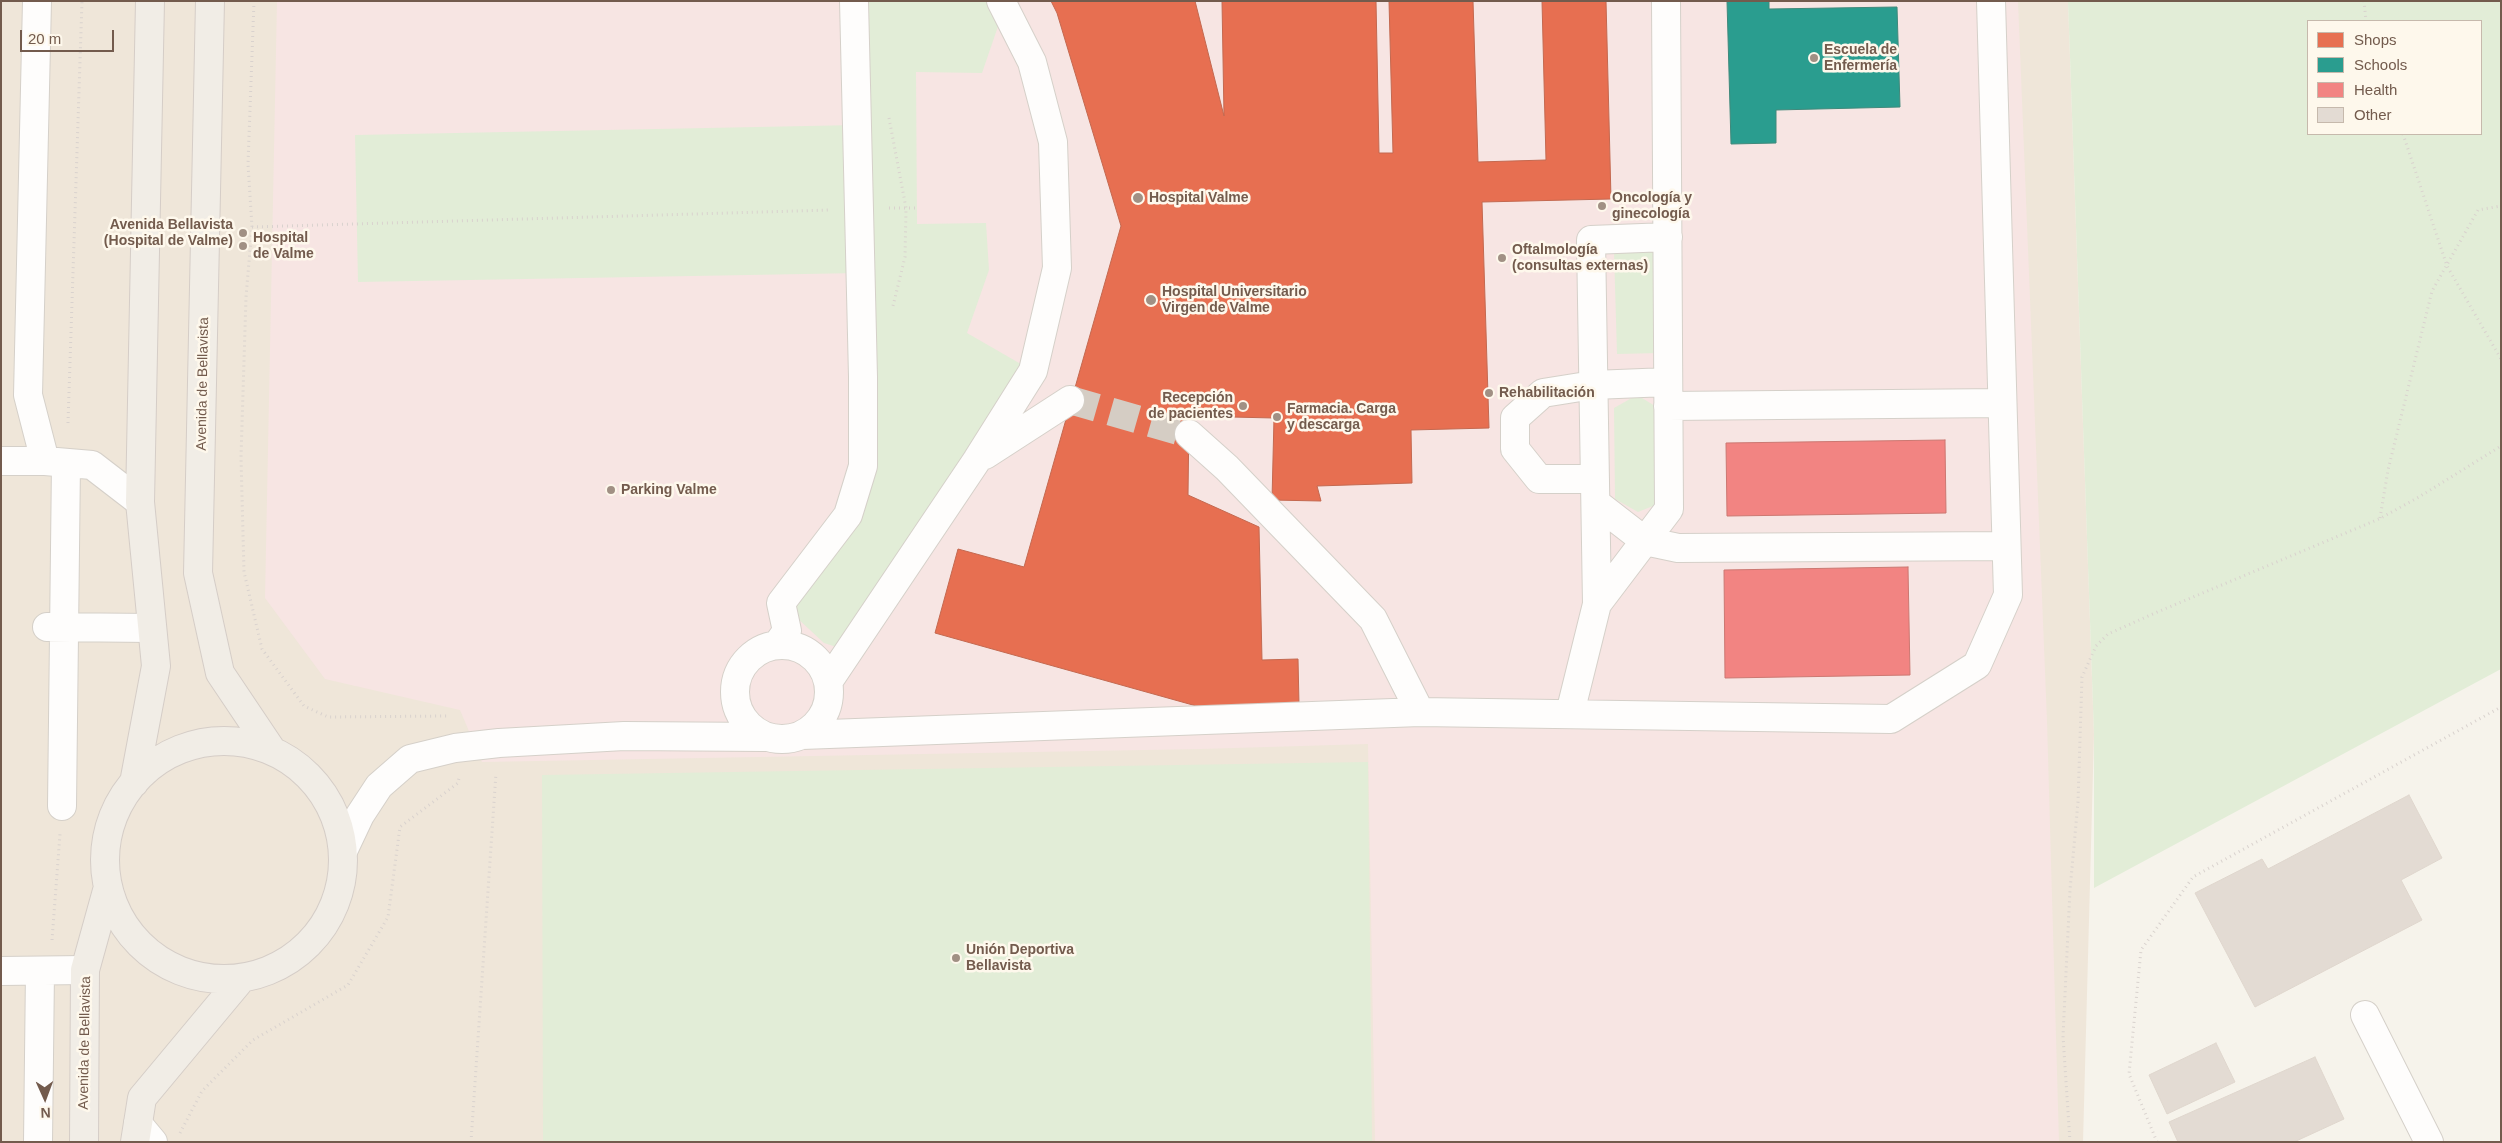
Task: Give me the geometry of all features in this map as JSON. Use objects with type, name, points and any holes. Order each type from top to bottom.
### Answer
[{"type":"main road","points":[[134,783],[156,666],[140,502],[150,1]]},
{"type":"main road","name":"Avenida de Bellavista","points":[[210,1],[198,573],[220,673],[271,749]]},
{"type":"main road","points":[[226,742],[271,749],[307,775],[324,796],[338,827],[343,851],[342,882],[337,898],[320,930],[310,942],[285,963],[269,970],[242,978],[202,977],[164,963],[134,937],[117,911],[108,887],[106,858],[110,828],[118,808],[134,783],[162,760],[192,746],[226,742]]},
{"type":"main road","name":"Avenida de Bellavista","points":[[84,1142],[85,970],[108,887]]},
{"type":"main road","points":[[151,1136],[142,1098],[242,978]]},
{"type":"street","points":[[37,1],[28,395],[56,462],[55,627],[62,806]]},
{"type":"street","points":[[777,645],[787,631],[781,603],[848,514],[863,466],[863,377],[854,1]]},
{"type":"street","points":[[828,682],[978,460],[1033,371],[1058,268],[1053,142],[1032,62],[1001,1]]},
{"type":"street","points":[[1597,604],[1669,509],[1666,1]]},
{"type":"street","points":[[802,735],[1420,712],[1891,719],[1977,665],[2008,595],[1991,1]]},
{"type":"street","points":[[1570,713],[1597,604],[1591,240],[1668,236]]},
{"type":"street","points":[[2002,402],[1668,394],[1594,385],[1543,393],[1515,418],[1515,449],[1540,479],[1595,491],[1645,541],[1678,548],[2006,546]]},
{"type":"street","points":[[978,460],[1070,400]]},
{"type":"street","points":[[1189,434],[1228,468],[1373,619],[1420,712]]},
{"type":"street","points":[[1,461],[92,465],[140,502]]},
{"type":"street","points":[[55,627],[152,628]]},
{"type":"street","points":[[343,851],[360,815],[379,786],[410,759],[455,748],[499,743],[624,736],[765,737],[790,739],[802,735],[815,726],[824,713],[829,698],[828,682],[823,669],[815,658],[804,650],[777,645],[762,649],[749,658],[739,670],[734,686],[734,702],[740,717],[751,729],[765,737]]},
{"type":"street","points":[[1,971],[85,970]]},
{"type":"street","points":[[38,1142],[40,971]]},
{"type":"street","points":[[2365,1015],[2429,1142]]},
{"type":"path","points":[[56,462],[82,1]]},
{"type":"path","points":[[254,1],[248,164],[252,227],[246,297],[241,457],[244,572],[262,649],[304,706],[328,717],[447,716],[448,722]]},
{"type":"path","points":[[2364,1],[2366,20]]},
{"type":"path","points":[[2403,135],[2446,266],[2501,359]]},
{"type":"path","points":[[2379,519],[2388,470],[2432,291],[2478,210],[2501,206]]},
{"type":"path","points":[[252,227],[918,208]]},
{"type":"path","points":[[2070,1142],[2063,1036],[2070,890],[2078,802],[2082,677],[2096,646],[2108,634],[2379,519],[2419,497],[2501,446]]},
{"type":"path","points":[[2157,1142],[2129,1074],[2140,950],[2193,877],[2501,707]]},
{"type":"path","points":[[471,1142],[499,743]]},
{"type":"path","points":[[151,1136],[202,1091],[253,1040],[348,985],[388,917],[400,827],[458,783],[461,774]]},
{"type":"path","points":[[40,971],[54,935],[62,806]]},
{"type":"shaded area","name":"Hospital Universitario Virgen de Valme","points":[[1,1],[2068,1],[2094,734],[2083,1142],[1,1142]]},
{"type":"shaded area","name":"Hospital Universitario Virgen de Valme","points":[[277,1],[2018,1],[2047,721],[2059,1142],[1375,1142],[1368,744],[1200,749],[482,762],[460,710],[325,679],[265,598]]},
{"type":"green space","points":[[853,1],[1001,1],[1005,6],[982,73],[916,72],[917,224],[986,223],[989,270],[967,333],[1033,371],[849,651],[824,643],[781,603],[848,515],[860,273],[358,282],[355,135],[857,125]]},
{"type":"green space","points":[[2068,1],[2501,1],[2501,669],[2094,888],[2094,734]]},
{"type":"green space","points":[[1656,250],[1660,353],[1617,354],[1614,252]]},
{"type":"green space","points":[[1637,395],[1660,409],[1658,504],[1638,512],[1615,499],[1614,408]]},
{"type":"green space","name":"Unión Deportiva Bellavista","points":[[1368,762],[1372,1142],[543,1142],[542,775]]},
{"type":"building: Shops","points":[[1051,1],[1195,1],[1224,116],[1222,1],[1376,1],[1379,153],[1393,153],[1389,1],[1473,1],[1478,162],[1546,160],[1542,1],[1606,1],[1611,199],[1482,202],[1489,428],[1411,430],[1412,483],[1317,486],[1321,501],[1272,500],[1274,418],[1189,416],[1188,495],[1259,527],[1262,660],[1298,659],[1299,705],[1200,707],[935,633],[958,549],[1024,567],[1121,226],[1057,13]]},
{"type":"building: Schools","name":"Escuela de Enfermería","points":[[1727,1],[1769,1],[1769,9],[1897,7],[1900,107],[1776,110],[1776,143],[1731,144]]},
{"type":"building: Health","points":[[1945,440],[1946,513],[1727,516],[1726,443]]},
{"type":"building: Health","points":[[1908,567],[1910,675],[1725,678],[1724,570]]},
{"type":"building: Other","points":[[2409,795],[2442,858],[2401,880],[2422,920],[2255,1007],[2195,893],[2262,859],[2268,869]]},
{"type":"building: Other","points":[[2216,1043],[2235,1082],[2167,1114],[2149,1075]]},
{"type":"building: Other","points":[[2315,1057],[2344,1119],[2294,1142],[2178,1142],[2169,1122]]},
{"type":"tunnel","points":[[1070,400],[1189,434]]},
{"type":"place","name":"Escuela de Enfermería","points":[[1814,58]]},
{"type":"place","name":"Hospital Valme","points":[[1138,198]]},
{"type":"place","name":"Oncología y ginecología","points":[[1602,206]]},
{"type":"place","name":"Avenida Bellavista (Hospital de Valme)","points":[[243,233]]},
{"type":"place","name":"Hospital de Valme","points":[[243,246]]},
{"type":"place","name":"Oftalmología (consultas externas)","points":[[1502,258]]},
{"type":"place","name":"Hospital Universitario Virgen de Valme","points":[[1151,300]]},
{"type":"place","name":"Rehabilitación","points":[[1489,393]]},
{"type":"place","name":"Recepción de pacientes","points":[[1243,406]]},
{"type":"place","name":"Farmacia. Carga y descarga","points":[[1277,417]]},
{"type":"place","name":"Parking Valme","points":[[611,490]]},
{"type":"place","name":"Unión Deportiva Bellavista","points":[[956,958]]}]
